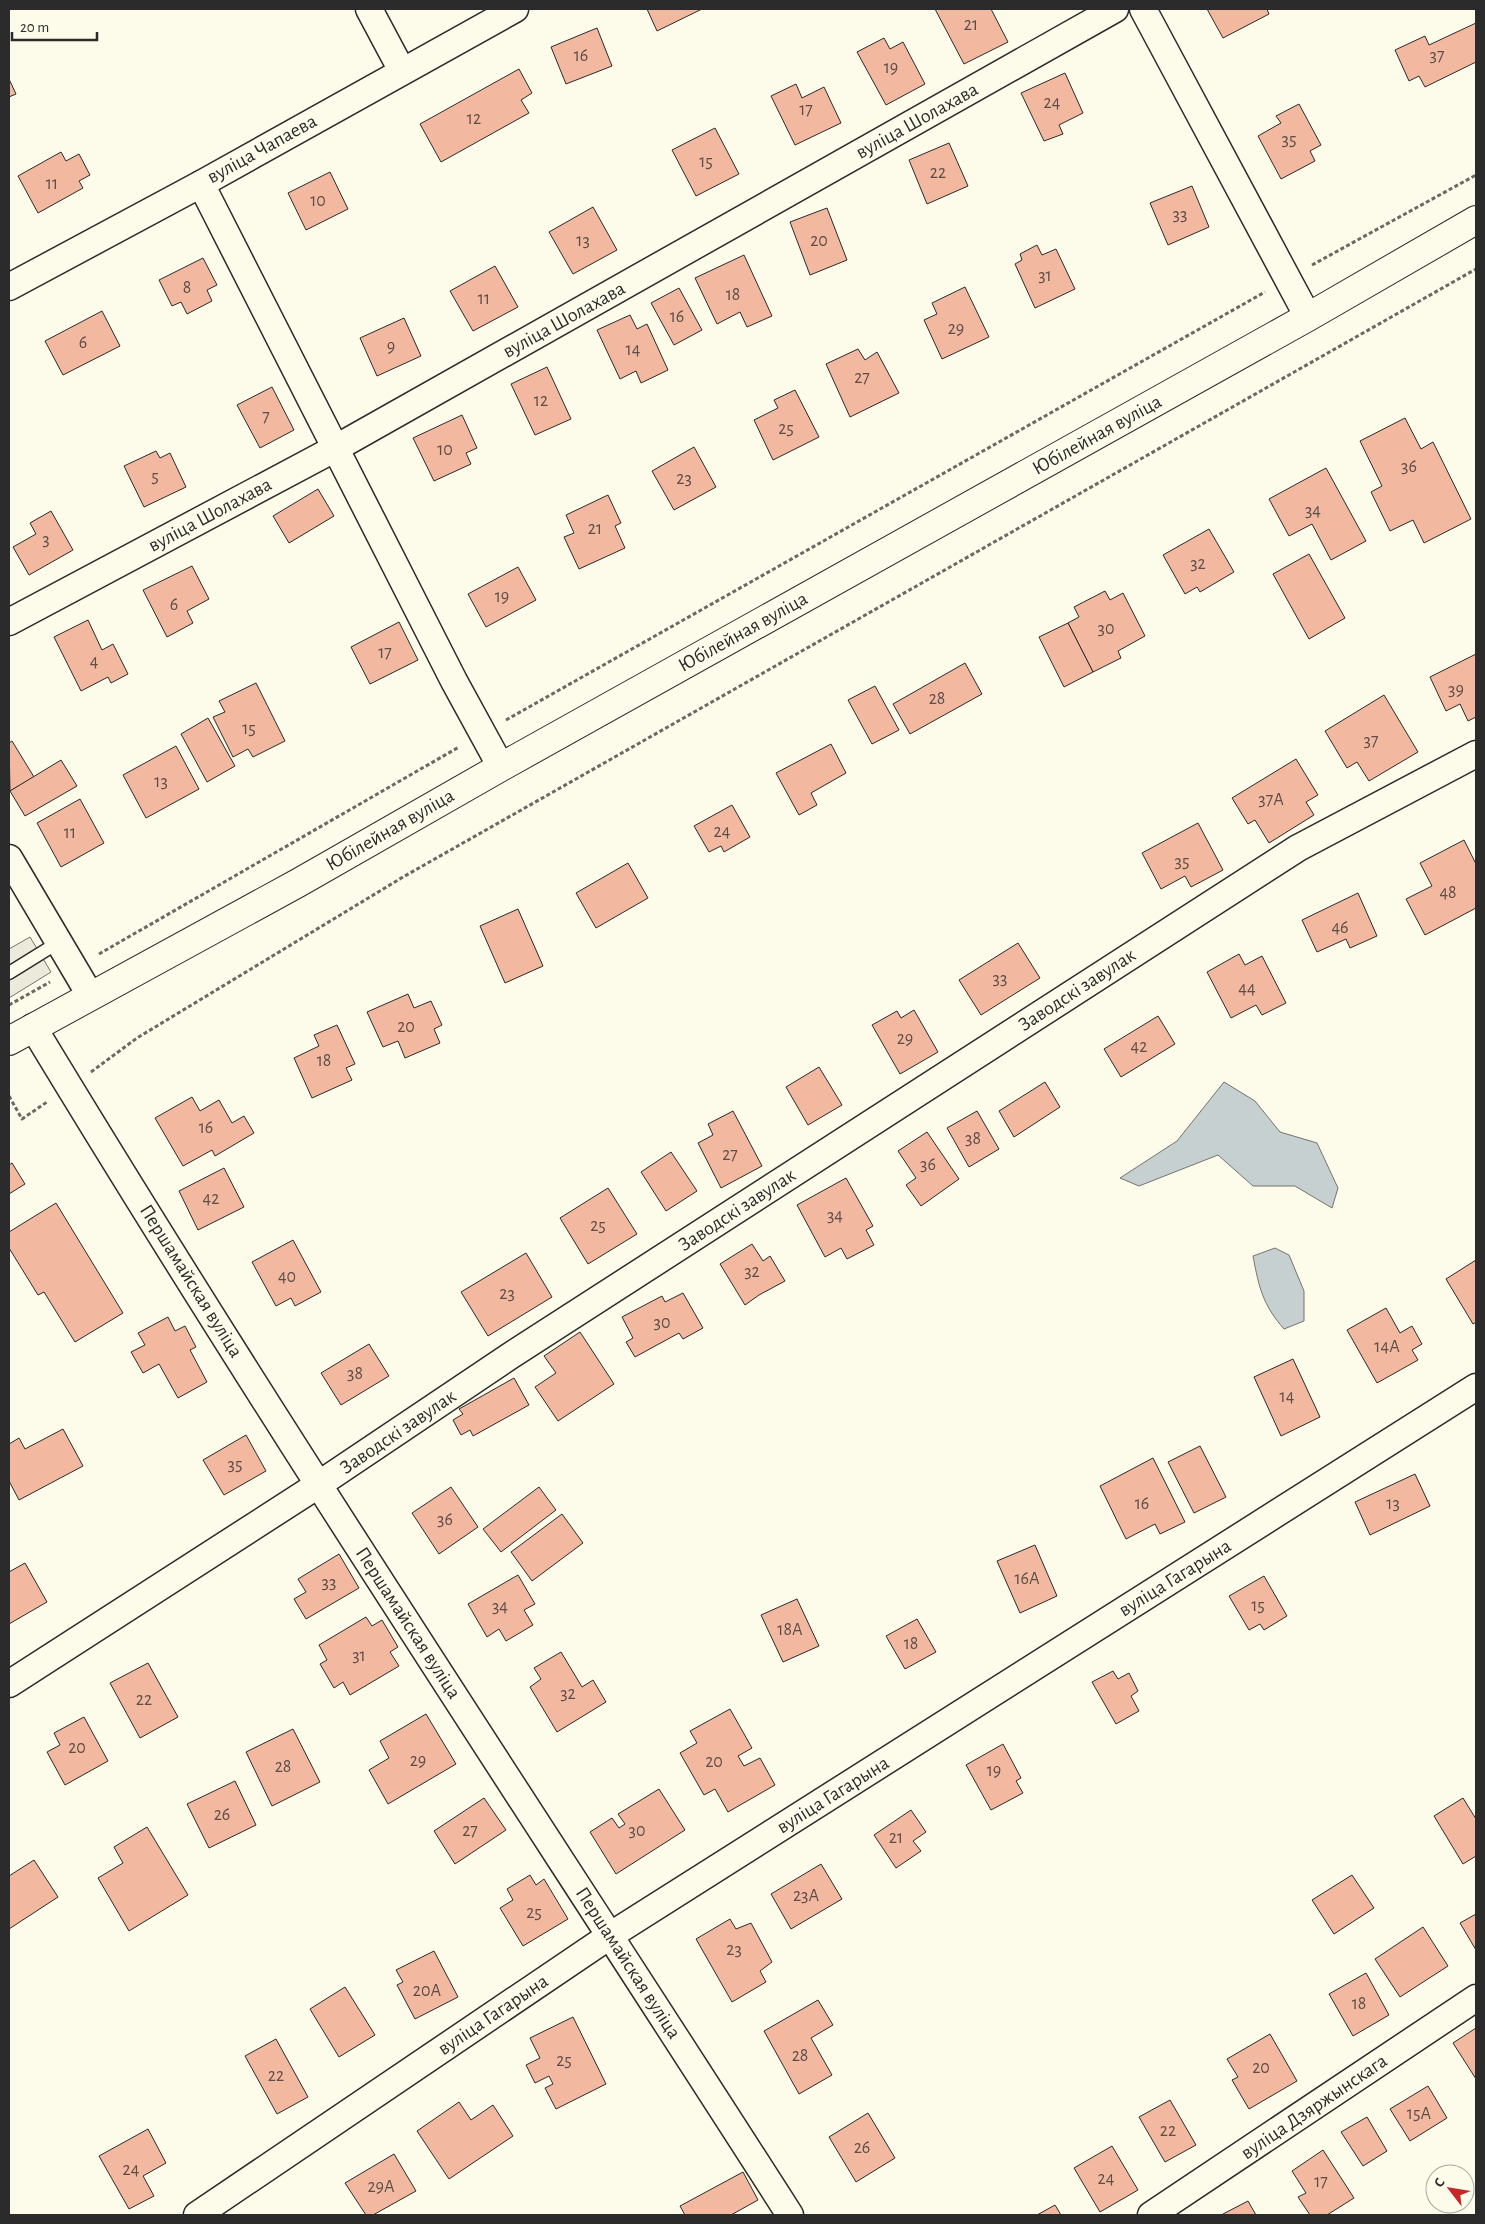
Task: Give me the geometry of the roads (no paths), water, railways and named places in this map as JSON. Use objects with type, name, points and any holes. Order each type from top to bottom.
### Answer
[{"type":"main road","name":"Юбілейная вуліца","points":[[9,1041],[90,995],[298,883],[501,767],[1308,317],[1476,220]]},
{"type":"street","points":[[370,9],[402,71]]},
{"type":"street","name":"вуліца Чапаева","points":[[9,287],[201,184],[515,9]]},
{"type":"street","name":"вуліца Шолахава","points":[[9,622],[336,448],[1115,9]]},
{"type":"street","points":[[1143,9],[1308,317]]},
{"type":"street","points":[[201,184],[454,681],[501,767]]},
{"type":"street","name":"Заводскі завулак","points":[[9,1684],[318,1485],[510,1356],[1298,848],[1476,754]]},
{"type":"street","points":[[9,858],[90,995]]},
{"type":"street","name":"Першамайская вуліца","points":[[33,1027],[318,1485],[790,2215]]},
{"type":"street","name":"вуліца Гагарына","points":[[197,2215],[610,1935],[1476,1387]]},
{"type":"street","name":"вуліца Дзяржынскага","points":[[1151,2215],[1476,1998]]},
{"type":"lane","points":[[9,973],[59,942]]}]
